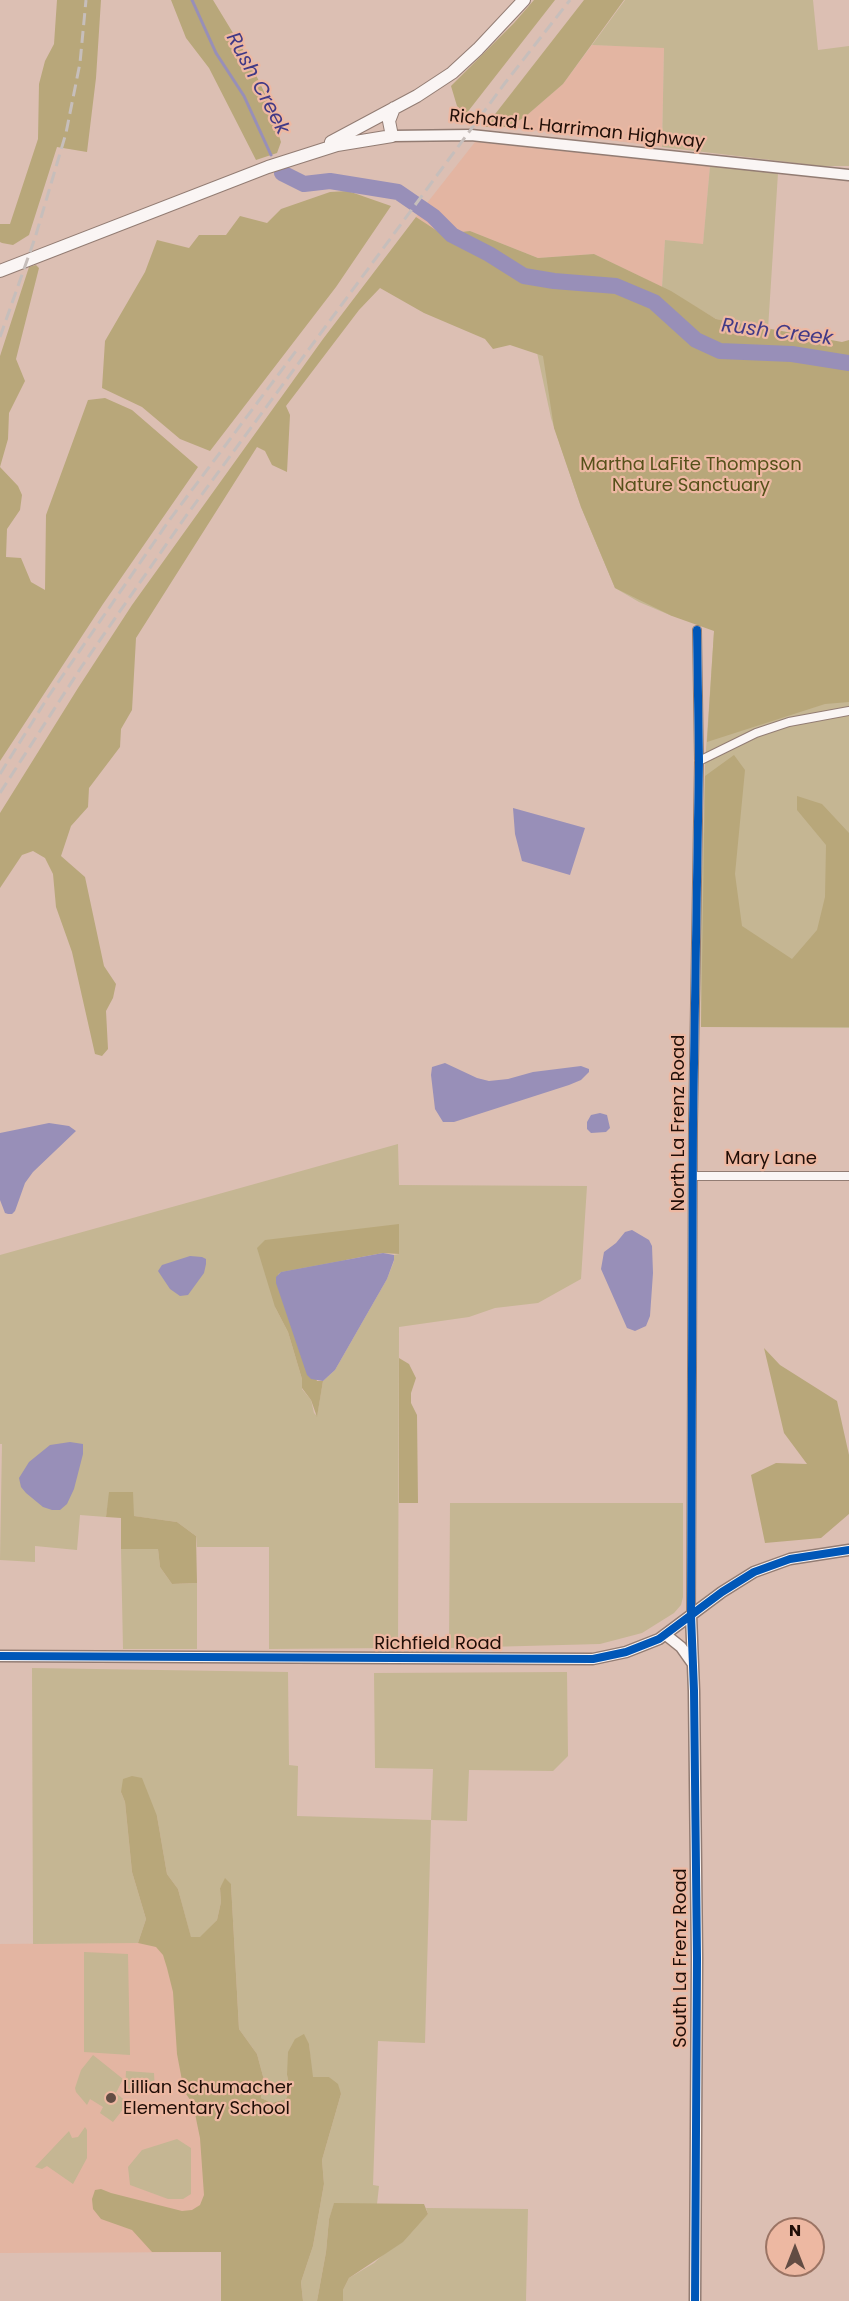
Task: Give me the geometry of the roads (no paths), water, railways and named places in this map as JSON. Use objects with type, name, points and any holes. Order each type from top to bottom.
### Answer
[{"type":"main road","points":[[317,150],[417,96],[452,73],[524,0]]},
{"type":"main road","points":[[392,136],[389,121],[394,108]]},
{"type":"main road","name":"Richard L. Harriman Highway","points":[[0,271],[259,170],[317,150],[392,136]]},
{"type":"street","name":"Richard L. Harriman Highway","points":[[392,136],[471,135],[849,175]]},
{"type":"street","name":"North La Frenz Road","points":[[691,1615],[693,1176],[699,761],[698,630]]},
{"type":"street","points":[[699,761],[756,733],[789,722],[849,711]]},
{"type":"street","name":"Mary Lane","points":[[693,1176],[849,1176]]},
{"type":"street","name":"Richfield Road","points":[[0,1656],[574,1660],[609,1656],[626,1652],[666,1635],[738,1581],[763,1568],[790,1559],[849,1550]]},
{"type":"street","name":"South La Frenz Road","points":[[691,1615],[697,1958],[695,2301]]},
{"type":"street","points":[[666,1635],[681,1647],[693,1665]]},
{"type":"waterway","name":"Rush Creek","points":[[192,0],[216,53],[244,96],[271,155]]},
{"type":"waterway","name":"Rush Creek","points":[[282,173],[304,184],[330,181],[398,192],[433,216],[452,235],[524,276],[616,286],[654,302],[696,340],[720,351],[792,354],[849,363]]},
{"type":"railway","points":[[0,337],[35,238],[66,133],[80,63],[86,0]]},
{"type":"railway","points":[[0,793],[82,666],[186,516],[505,83],[570,0]]},
{"type":"railway","points":[[0,774],[48,697],[168,522],[299,347]]},
{"type":"place","name":"Lillian Schumacher Elementary School","points":[[111,2098]]},
{"type":"park label","name":"Martha LaFite Thompson Nature Sanctuary","points":[[691,475]]}]
